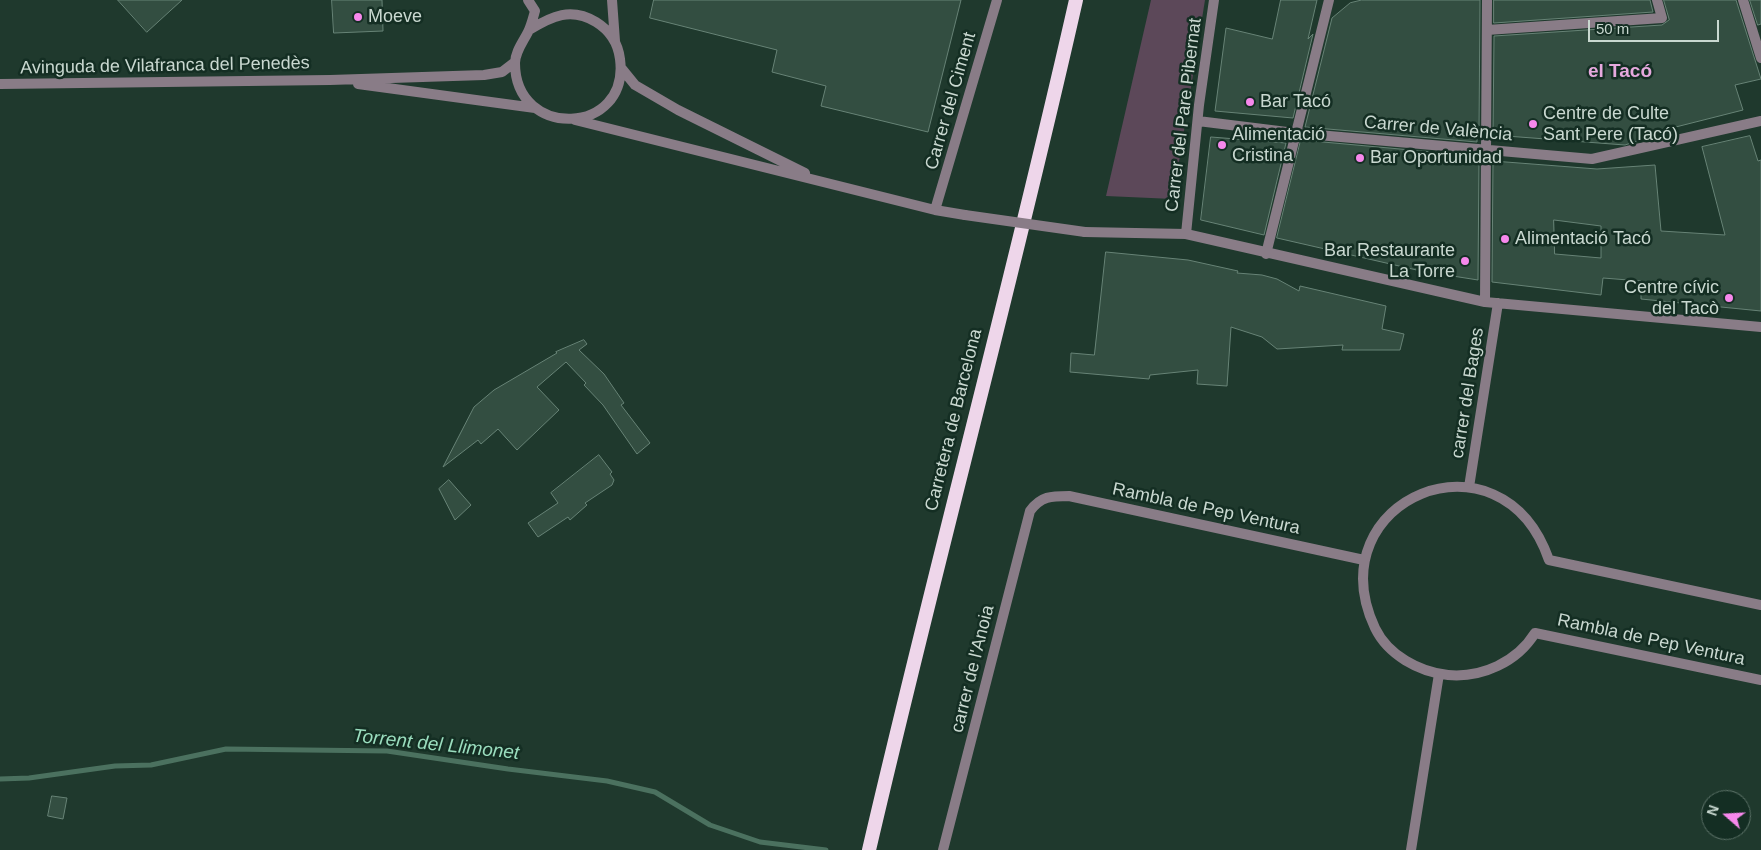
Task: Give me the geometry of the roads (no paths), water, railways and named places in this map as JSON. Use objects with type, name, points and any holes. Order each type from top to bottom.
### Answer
[{"type":"highway","name":"Carretera de Barcelona","points":[[869,850],[967,445],[1040,159],[1076,0]]},
{"type":"street","points":[[528,0],[535,10],[529,30],[520,46],[515,62],[517,79],[522,92],[535,108],[551,118],[574,120],[935,210],[1085,232],[1186,234],[1266,254],[1485,302],[1761,327]]},
{"type":"street","points":[[612,0],[615,41]]},
{"type":"street","name":"Carrer del Ciment","points":[[935,210],[997,0]]},
{"type":"street","name":"Carrer del Pare Pibernat","points":[[1186,234],[1198,121],[1214,0]]},
{"type":"street","points":[[1266,254],[1329,0]]},
{"type":"street","points":[[1485,302],[1487,0]]},
{"type":"street","points":[[1488,30],[1662,18],[1658,0]]},
{"type":"street","points":[[1743,0],[1761,58]]},
{"type":"street","points":[[529,30],[552,17],[574,14],[587,17],[603,26],[615,41],[619,51],[622,70],[618,86],[612,98],[600,110],[588,117],[574,120]]},
{"type":"street","name":"Avinguda de Vilafranca del Penedès","points":[[5,84],[330,80],[484,75],[502,72],[515,62]]},
{"type":"street","points":[[622,70],[635,85],[678,110],[819,181]]},
{"type":"street","points":[[0,77],[5,84]]},
{"type":"street","name":"Avinguda de Vilafranca del Penedès","points":[[330,80],[535,108]]},
{"type":"street","name":"Carrer de València","points":[[1198,121],[1295,133],[1592,159],[1761,120]]},
{"type":"street","name":"carrer del Bages","points":[[1469,487],[1498,303]]},
{"type":"street","points":[[1411,850],[1439,674],[1406,661],[1391,649],[1378,634],[1366,609],[1363,592],[1364,560],[1370,544],[1382,523],[1406,500],[1435,489],[1469,487],[1494,494],[1511,503],[1527,517],[1537,531],[1549,560],[1761,605]]},
{"type":"street","name":"Rambla de Pep Ventura","points":[[1040,500],[1047,496],[1069,496],[1364,560]]},
{"type":"street","name":"carrer de l'Anoia","points":[[943,850],[1030,511],[1040,500]]},
{"type":"street","name":"Rambla de Pep Ventura","points":[[1439,674],[1457,676],[1492,669],[1522,649],[1535,633],[1761,680]]},
{"type":"waterway","name":"Torrent del Llimonet","points":[[0,779],[29,778],[115,766],[151,765],[226,749],[387,751],[607,781],[655,792],[710,825],[760,842],[826,850]]},
{"type":"place","name":"Moeve","points":[[358,17]]},
{"type":"place","name":"Bar Tacó","points":[[1250,102]]},
{"type":"place","name":"Centre de Culte Sant Pere (Tacó)","points":[[1533,124]]},
{"type":"place","name":"Alimentació Cristina","points":[[1222,145]]},
{"type":"place","name":"Bar Oportunidad","points":[[1360,158]]},
{"type":"place","name":"Alimentació Tacó","points":[[1505,239]]},
{"type":"place","name":"Bar Restaurante La Torre","points":[[1465,261]]},
{"type":"place","name":"Centre cívic del Tacò","points":[[1729,298]]},
{"type":"district","name":"el Tacó","points":[[1620,72]]}]
